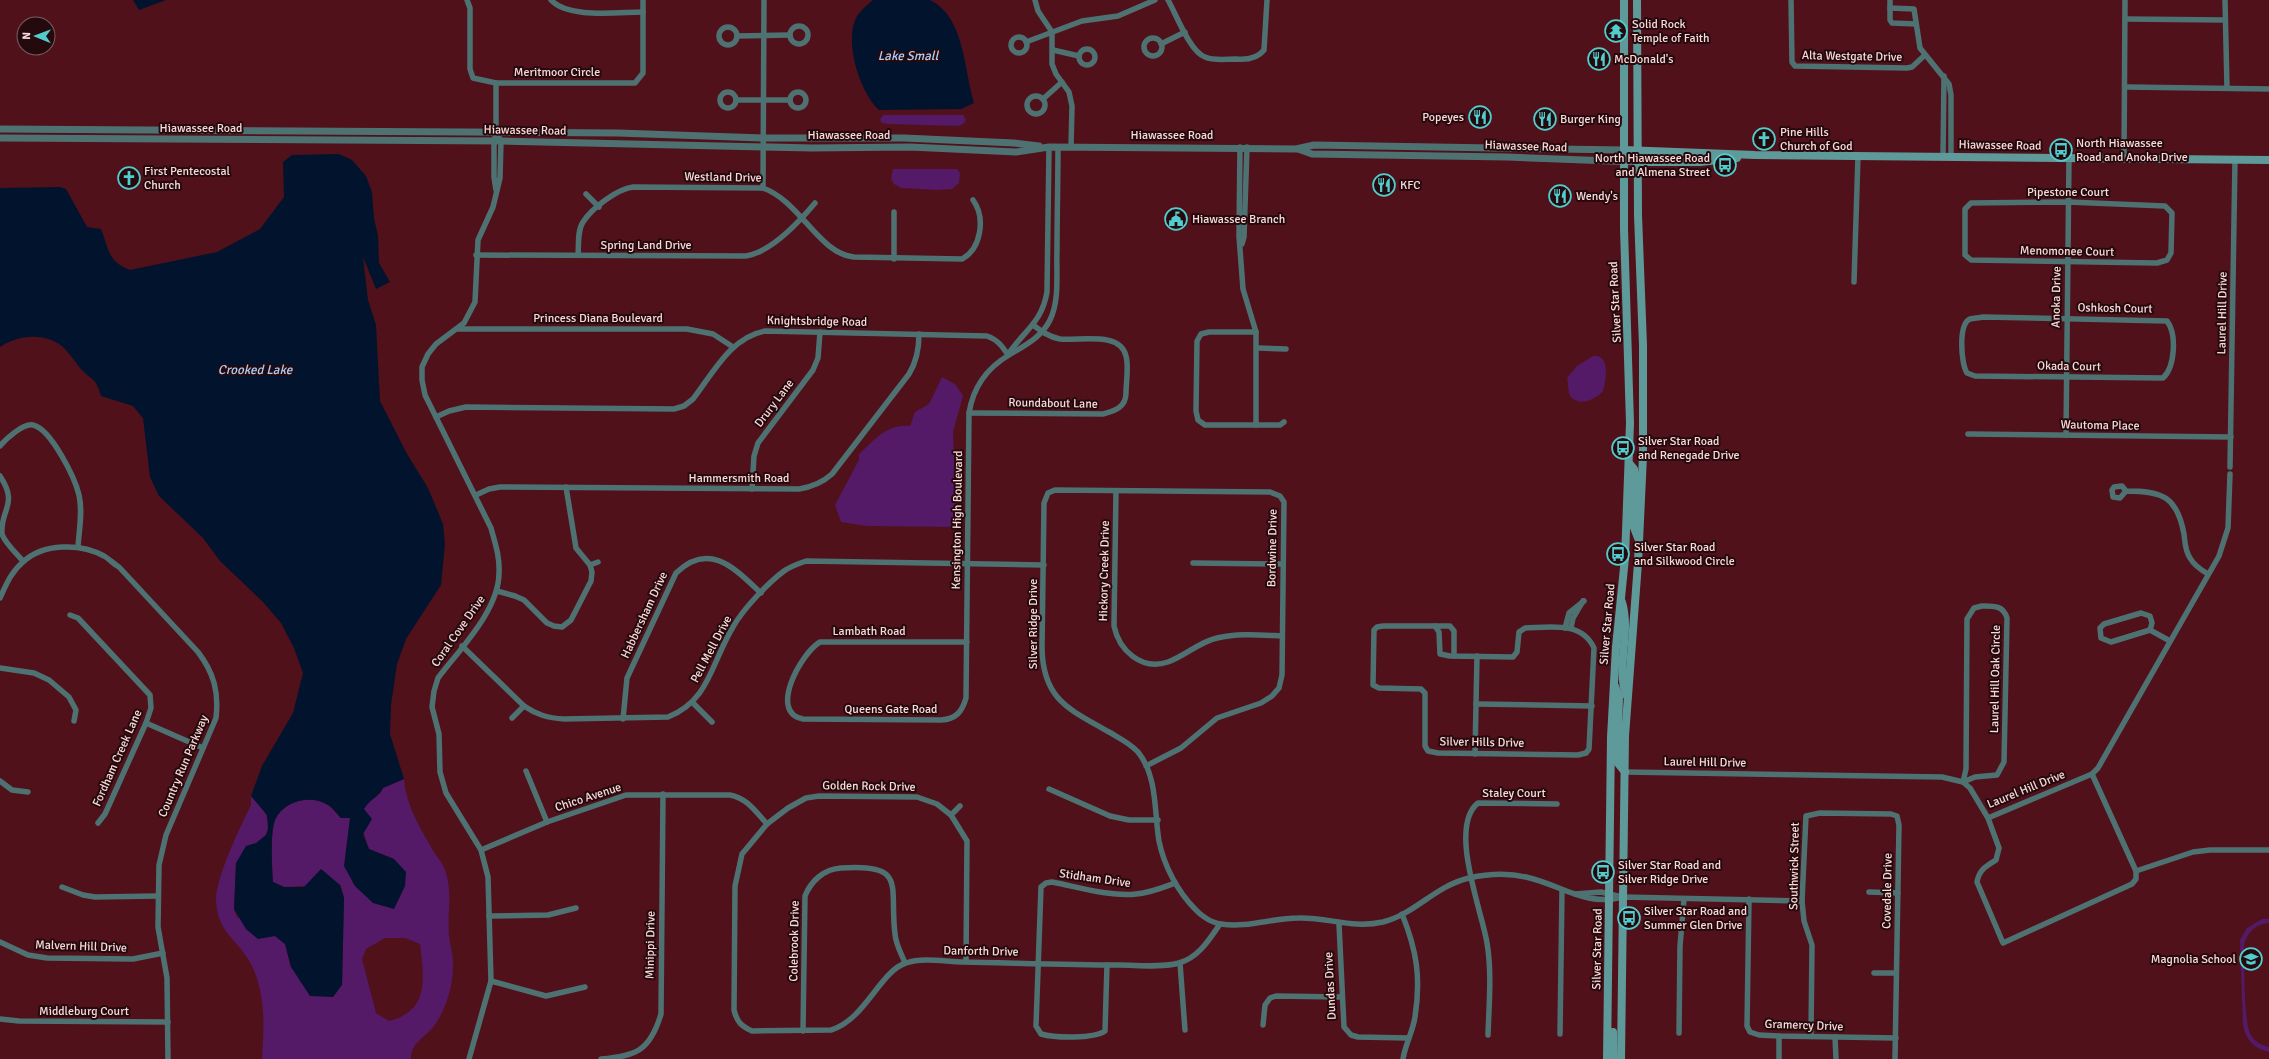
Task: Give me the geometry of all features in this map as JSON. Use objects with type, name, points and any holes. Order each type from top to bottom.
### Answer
[{"type":"main road","name":"Silver Star Road","points":[[1607,1059],[1611,737],[1629,463],[1630,384],[1624,229],[1624,0]]},
{"type":"main road","points":[[1630,0],[1637,9]]},
{"type":"main road","name":"Silver Star Road","points":[[1621,1059],[1627,700],[1639,542],[1644,398],[1637,162],[1637,0]]},
{"type":"main road","name":"Hiawassee Road","points":[[1624,150],[1755,155],[2269,160]]},
{"type":"main road","name":"Hiawassee Road","points":[[1637,162],[1700,162],[1755,155]]},
{"type":"main road","points":[[1629,463],[1634,469],[1635,475],[1633,525],[1639,542]]},
{"type":"main road","points":[[1626,522],[1631,540],[1627,585],[1635,599]]},
{"type":"main road","points":[[1621,598],[1626,615],[1621,682],[1627,700]]},
{"type":"main road","points":[[1614,684],[1619,697],[1617,762],[1625,772]]},
{"type":"main road","points":[[1608,1016],[1613,1032],[1613,1059]]},
{"type":"street","name":"Meritmoor Circle","points":[[468,0],[470,8],[470,69],[473,78],[496,83],[635,83],[643,73],[643,0]]},
{"type":"street","points":[[551,0],[557,7],[573,12],[643,12]]},
{"type":"street","points":[[763,188],[764,0]]},
{"type":"street","points":[[1035,0],[1038,12],[1052,32],[1052,64],[1069,92],[1072,106],[1071,147]]},
{"type":"street","points":[[1026,42],[1082,21],[1118,16],[1154,0]]},
{"type":"street","points":[[1168,0],[1192,45],[1203,57],[1210,59],[1248,60],[1254,58],[1264,50],[1266,41],[1267,0]]},
{"type":"street","name":"Alta Westgate Drive","points":[[1791,0],[1792,62],[1795,66],[1907,68],[1912,67],[1925,55]]},
{"type":"street","points":[[1890,0],[1890,20],[1892,23],[1916,24]]},
{"type":"street","points":[[2124,159],[2126,87],[2125,0]]},
{"type":"street","points":[[2225,0],[2227,88]]},
{"type":"street","name":"Alta Westgate Drive","points":[[1890,8],[1914,9],[1917,43],[1949,84],[1951,95],[1951,157]]},
{"type":"street","points":[[2125,19],[2225,20]]},
{"type":"street","points":[[1161,44],[1185,32]]},
{"type":"street","points":[[737,36],[790,36]]},
{"type":"street","points":[[1053,50],[1079,56]]},
{"type":"street","points":[[1943,157],[1944,76]]},
{"type":"street","points":[[1043,99],[1062,82]]},
{"type":"street","name":"Coral Cove Drive","points":[[496,83],[494,177],[497,192]]},
{"type":"street","points":[[2126,87],[2269,89]]},
{"type":"street","points":[[736,100],[790,100]]},
{"type":"street","name":"Hiawassee Road","points":[[0,129],[618,133],[763,138],[904,138],[1014,143],[1049,147],[1243,147],[1296,149],[1314,145],[1624,150]]},
{"type":"street","points":[[93,130],[93,139]]},
{"type":"street","points":[[160,130],[160,140]]},
{"type":"street","points":[[389,132],[389,141]]},
{"type":"street","points":[[496,132],[501,141]]},
{"type":"street","name":"Hiawassee Road","points":[[0,138],[501,141],[764,147],[910,147],[1016,152],[1049,147]]},
{"type":"street","name":"Coral Cove Drive","points":[[469,1059],[490,981],[490,916],[488,877],[481,850],[446,793],[440,772],[439,734],[432,708],[434,691],[438,678],[490,608],[497,591],[499,573],[497,551],[491,528],[476,495],[425,395],[422,367],[436,344],[458,329],[470,315],[475,302],[476,255],[478,240],[493,207],[497,192],[500,178],[501,141]]},
{"type":"street","name":"Kensington High Boulevard","points":[[1008,355],[1039,319],[1044,307],[1047,292],[1049,147]]},
{"type":"street","name":"Kensington High Boulevard","points":[[966,698],[969,412],[977,385],[987,372],[1008,355],[1025,346],[1042,332],[1050,320],[1056,294],[1058,147]]},
{"type":"street","points":[[1243,147],[1244,237],[1242,246],[1242,279],[1256,332],[1258,348],[1256,425]]},
{"type":"street","name":"Hiawassee Road","points":[[1296,149],[1312,154],[1637,162]]},
{"type":"street","points":[[1854,282],[1858,156]]},
{"type":"street","name":"Anoka Drive","points":[[2066,435],[2068,158]]},
{"type":"street","name":"Laurel Hill Drive","points":[[2230,467],[2235,160]]},
{"type":"street","name":"Westland Drive","points":[[578,255],[579,233],[583,222],[611,195],[622,188],[763,188],[782,197],[838,254],[845,257],[962,259],[971,254],[976,246],[980,233],[979,208],[974,200]]},
{"type":"street","points":[[586,194],[599,207]]},
{"type":"street","name":"Spring Land Drive","points":[[476,255],[746,256],[765,250],[802,218],[815,202]]},
{"type":"street","name":"Pipestone Court","points":[[1964,232],[1965,209],[1971,203],[2068,202],[2165,206],[2172,213],[2172,234]]},
{"type":"street","points":[[894,212],[894,258]]},
{"type":"street","name":"Menomonee Court","points":[[1964,232],[1965,255],[1972,260],[2157,263],[2167,260],[2171,253],[2172,234]]},
{"type":"street","name":"Oshkosh Court","points":[[1962,349],[1964,325],[1969,319],[2067,318],[2168,321],[2172,326],[2173,348]]},
{"type":"street","name":"Roundabout Lane","points":[[969,412],[1103,414],[1113,412],[1121,406],[1126,399],[1126,357],[1123,348],[1107,340],[1059,338],[1042,332],[1033,325]]},
{"type":"street","name":"Princess Diana Boulevard","points":[[458,329],[687,329],[713,334],[733,347]]},
{"type":"street","name":"Knightsbridge Road","points":[[436,417],[448,411],[466,408],[674,409],[684,406],[693,399],[733,347],[746,338],[761,332],[987,336],[995,339],[1001,344],[1008,355]]},
{"type":"street","name":"Drury Lane","points":[[752,489],[754,456],[758,443],[813,370],[818,358],[820,332]]},
{"type":"street","points":[[1256,332],[1209,332],[1201,334],[1197,341],[1196,411],[1198,420],[1205,425],[1280,425],[1284,422]]},
{"type":"street","name":"Hammersmith Road","points":[[476,495],[489,489],[500,487],[799,489],[812,487],[825,480],[912,369],[919,350],[919,334]]},
{"type":"street","points":[[1258,348],[1286,349]]},
{"type":"street","name":"Okada Court","points":[[1962,349],[1963,367],[1966,373],[1975,376],[2163,378],[2169,373],[2173,348]]},
{"type":"street","points":[[0,446],[26,425],[33,425],[49,436],[74,479],[79,496],[81,514],[78,547]]},
{"type":"street","name":"Wautoma Place","points":[[1968,434],[2231,437]]},
{"type":"street","points":[[1988,818],[1999,848],[1999,855],[1996,860],[1984,868],[1978,875],[1977,882],[2003,943],[2132,884],[2136,879],[2136,871],[2092,774],[2098,768],[2219,556],[2228,528],[2230,474]]},
{"type":"street","points":[[0,476],[7,487],[9,498],[0,522],[3,536],[23,561]]},
{"type":"street","points":[[497,591],[520,598],[547,623],[562,626],[571,620],[591,581],[590,565],[576,548],[566,487]]},
{"type":"street","name":"Bordwine Drive","points":[[1044,503],[1048,493],[1055,490],[1270,492],[1280,496],[1284,502],[1282,564],[1282,675],[1279,688],[1272,696],[1261,703],[1218,718],[1181,748],[1146,766]]},
{"type":"street","name":"Hickory Creek Drive","points":[[1116,491],[1114,626],[1116,638],[1124,649],[1134,658],[1157,664],[1167,662],[1197,645],[1216,638],[1235,634],[1282,636]]},
{"type":"street","points":[[2126,491],[2148,491],[2164,496],[2170,501],[2180,518],[2186,552],[2190,559],[2208,574]]},
{"type":"street","name":"Silver Ridge Drive","points":[[1044,503],[1042,665],[1046,682],[1062,703],[1075,713],[1127,742],[1138,752],[1146,766],[1154,791],[1159,842],[1166,865],[1175,883],[1195,910],[1208,919],[1220,924],[1236,926],[1298,918],[1318,919],[1339,924],[1383,922],[1402,914],[1439,889],[1470,878],[1504,874],[1526,876],[1548,883],[1562,891],[1573,894],[1594,892],[1610,896],[1623,897],[1802,901]]},
{"type":"street","name":"Country Run Parkway","points":[[0,598],[9,578],[23,561],[40,552],[56,548],[78,547],[104,556],[119,567],[208,665],[216,684],[218,700],[216,718],[166,835],[158,866],[158,927],[167,978],[168,1059]]},
{"type":"street","name":"Habbersham Drive","points":[[623,719],[627,678],[676,573],[683,566],[703,559],[723,561],[761,593]]},
{"type":"street","points":[[590,565],[598,562]]},
{"type":"street","name":"Pell Mell Drive","points":[[462,646],[524,706],[534,713],[549,718],[623,719],[668,717],[682,712],[693,703],[701,693],[733,626],[761,593],[784,571],[806,562],[1044,565]]},
{"type":"street","points":[[1193,563],[1282,564]]},
{"type":"street","name":"Laurel Hill Oak Circle","points":[[1996,606],[2006,613],[2007,618],[2004,762],[1997,775],[1975,777],[1963,782],[1966,768],[1967,619],[1974,608],[1996,606]]},
{"type":"street","points":[[2150,630],[2152,623],[2150,616],[2141,613],[2104,624],[2100,632],[2101,638],[2112,642],[2150,630],[2170,641]]},
{"type":"street","name":"Fordham Creek Lane","points":[[70,615],[78,618],[150,695],[151,708],[146,723],[105,814],[98,823]]},
{"type":"street","name":"Silver Hills Drive","points":[[1377,626],[1435,626],[1439,632],[1440,654],[1454,656],[1512,657],[1517,652],[1518,632],[1521,629],[1568,628],[1582,631],[1591,640],[1594,648],[1590,742],[1586,753],[1578,755],[1474,754],[1438,753],[1428,751],[1424,741],[1425,693],[1421,689],[1416,688],[1379,688],[1372,681],[1374,630],[1377,626]]},
{"type":"street","points":[[1435,626],[1450,626],[1454,631],[1454,656]]},
{"type":"street","name":"Lambath Road","points":[[804,719],[796,718],[790,712],[787,705],[788,695],[793,678],[802,660],[813,646],[820,642],[967,642]]},
{"type":"street","points":[[1474,754],[1477,656]]},
{"type":"street","points":[[0,668],[34,673],[49,680],[69,697],[76,710],[74,721]]},
{"type":"street","name":"Queens Gate Road","points":[[804,719],[951,719],[958,715],[966,698]]},
{"type":"street","points":[[693,703],[712,722]]},
{"type":"street","points":[[1476,704],[1592,706]]},
{"type":"street","points":[[512,718],[524,706]]},
{"type":"street","points":[[146,723],[204,748]]},
{"type":"street","points":[[526,771],[547,822]]},
{"type":"street","name":"Laurel Hill Drive","points":[[1625,772],[1942,777],[1963,782],[1970,788],[1988,818],[2092,774]]},
{"type":"street","points":[[0,781],[12,790],[28,792]]},
{"type":"street","points":[[1049,789],[1110,816],[1129,820],[1158,820]]},
{"type":"street","name":"Minippi Drive","points":[[601,1059],[628,1056],[638,1052],[656,1028],[660,1014],[663,794]]},
{"type":"street","name":"Chico Avenue","points":[[481,850],[547,822],[612,798],[626,795],[730,795],[740,797],[767,824]]},
{"type":"street","name":"Golden Rock Drive","points":[[803,1031],[752,1031],[742,1027],[737,1021],[734,1010],[735,886],[742,854],[767,824],[796,802],[819,796],[916,797],[936,804],[951,815],[967,841],[966,962]]},
{"type":"street","name":"Staley Court","points":[[1470,878],[1467,820],[1470,809],[1478,803],[1557,804]]},
{"type":"street","points":[[951,815],[960,806]]},
{"type":"street","name":"Covedale Drive","points":[[1806,816],[1820,813],[1891,814],[1897,816],[1899,825],[1895,1059]]},
{"type":"street","name":"Southwick Street","points":[[1806,816],[1802,901],[1804,921],[1812,945],[1811,1036]]},
{"type":"street","points":[[2136,871],[2193,852],[2210,850],[2269,850]]},
{"type":"street","name":"Colebrook Drive","points":[[803,1031],[805,896],[815,880],[830,868],[851,867],[877,869],[885,872],[891,879],[894,889],[894,933],[896,944],[905,963]]},
{"type":"street","points":[[1470,878],[1487,944],[1488,1035]]},
{"type":"street","name":"Stidham Drive","points":[[1038,963],[1039,894],[1041,886],[1046,883],[1135,894],[1151,892],[1175,883]]},
{"type":"street","points":[[62,887],[83,895],[95,897],[157,896]]},
{"type":"street","points":[[1560,1034],[1562,891]]},
{"type":"street","points":[[1869,892],[1898,893]]},
{"type":"street","points":[[1679,1033],[1680,946],[1684,899]]},
{"type":"street","name":"Gramercy Drive","points":[[1749,899],[1747,1026],[1750,1032],[1759,1035],[1779,1036],[1896,1038]]},
{"type":"street","points":[[490,916],[548,915],[576,908]]},
{"type":"street","points":[[1402,914],[1417,956],[1415,1019],[1408,1038],[1403,1059]]},
{"type":"street","name":"Danforth Drive","points":[[905,963],[916,961],[1107,965],[1157,965],[1180,963],[1193,956],[1206,945],[1220,924]]},
{"type":"street","name":"Dundas Drive","points":[[1339,924],[1344,1027],[1350,1035],[1408,1038]]},
{"type":"street","name":"Malvern Hill Drive","points":[[0,942],[28,955],[47,958],[133,959],[163,953]]},
{"type":"street","points":[[803,1031],[831,1030],[843,1027],[893,971],[905,963]]},
{"type":"street","points":[[1038,963],[1036,1026],[1041,1034],[1048,1036],[1092,1036],[1104,1031],[1107,965]]},
{"type":"street","points":[[1180,963],[1185,1030]]},
{"type":"street","points":[[1874,973],[1896,973]]},
{"type":"street","points":[[490,981],[546,996],[585,987]]},
{"type":"street","points":[[1263,1025],[1265,1005],[1270,998],[1276,996],[1342,997]]},
{"type":"street","name":"Middleburg Court","points":[[0,1019],[19,1021],[168,1022]]},
{"type":"street","points":[[1779,1036],[1779,1059]]},
{"type":"street","points":[[1835,1037],[1836,1059]]},
{"type":"shaded area","points":[[883,115],[963,115],[966,120],[963,124],[958,126],[889,124],[882,123],[880,120]]},
{"type":"shaded area","points":[[893,169],[957,169],[960,173],[959,183],[952,189],[938,190],[901,188],[894,184],[891,179]]},
{"type":"shaded area","points":[[1593,356],[1603,359],[1605,364],[1606,375],[1603,391],[1588,401],[1584,402],[1575,400],[1570,395],[1567,378],[1577,366]]},
{"type":"shaded area","points":[[942,377],[955,384],[963,396],[953,432],[956,500],[953,527],[867,526],[841,522],[835,505],[859,460],[859,454],[876,438],[888,430],[895,427],[910,426],[915,412],[929,404]]},
{"type":"shaded area","points":[[404,779],[405,789],[415,817],[445,870],[449,886],[449,936],[453,956],[451,988],[446,1005],[434,1026],[413,1048],[411,1059],[262,1059],[263,1010],[262,998],[256,975],[246,955],[229,936],[220,921],[216,901],[217,891],[224,866],[235,838],[251,805],[251,796],[265,813],[268,829],[266,835],[236,863],[234,910],[237,917],[275,936],[285,944],[291,967],[342,985],[344,897],[340,884],[284,887],[273,882],[273,826],[279,813],[284,808],[298,801],[306,800],[321,802],[330,806],[341,818],[350,818],[345,866],[355,886],[394,859],[369,849],[365,838],[362,818],[365,805],[383,788]],"holes":[[[385,938],[405,938],[420,944],[423,969],[421,991],[418,1001],[412,1009],[402,1016],[389,1021],[376,1013],[362,959],[366,949]]]},
{"type":"shaded area","points":[[2262,919],[2269,919],[2269,923],[2256,927],[2247,936],[2244,945],[2245,1004],[2251,1036],[2258,1042],[2269,1047],[2269,1052],[2255,1046],[2248,1039],[2243,1024],[2240,940],[2247,928]]},
{"type":"water","points":[[133,0],[166,0],[139,10]]},
{"type":"water","name":"Lake Small","points":[[873,0],[930,0],[942,8],[957,32],[974,103],[961,109],[879,110],[872,102],[860,80],[853,53],[852,40],[856,18]]},
{"type":"water","name":"Crooked Lake","points":[[339,154],[352,160],[366,176],[372,192],[374,218],[378,236],[379,263],[390,282],[376,289],[363,257],[368,300],[376,325],[380,401],[407,454],[428,488],[443,524],[445,544],[441,585],[406,639],[397,664],[391,705],[390,734],[404,779],[383,788],[364,809],[372,819],[363,834],[369,849],[394,859],[406,872],[405,886],[394,909],[373,903],[355,886],[344,866],[350,818],[341,818],[330,806],[321,802],[306,800],[298,801],[284,808],[279,813],[273,826],[273,882],[284,887],[304,887],[321,869],[340,885],[344,898],[342,985],[333,997],[310,996],[291,967],[285,944],[275,936],[258,939],[246,929],[234,909],[236,863],[246,846],[256,843],[266,835],[268,829],[267,815],[251,796],[262,766],[293,713],[303,673],[294,648],[281,623],[263,602],[220,561],[203,538],[159,496],[150,477],[143,418],[133,406],[101,396],[93,379],[80,368],[65,349],[51,340],[42,337],[24,337],[16,339],[0,347],[0,188],[60,187],[66,189],[87,227],[101,229],[110,254],[117,263],[130,270],[217,252],[260,229],[284,197],[283,162],[292,155]]},
{"type":"place","name":"Solid Rock Temple of Faith","points":[[1616,31]]},
{"type":"place","name":"McDonald's","points":[[1599,59]]},
{"type":"place","name":"Popeyes","points":[[1480,117]]},
{"type":"place","name":"Burger King","points":[[1545,119]]},
{"type":"place","name":"Pine Hills Church of God","points":[[1764,139]]},
{"type":"place","name":"North Hiawassee Road and Anoka Drive","points":[[2061,150]]},
{"type":"place","name":"North Hiawassee Road and Almena Street","points":[[1725,165]]},
{"type":"place","name":"First Pentecostal Church","points":[[129,178]]},
{"type":"place","name":"KFC","points":[[1384,185]]},
{"type":"place","name":"Wendy's","points":[[1560,196]]},
{"type":"place","name":"Hiawassee Branch","points":[[1176,219]]},
{"type":"place","name":"Silver Star Road and Renegade Drive","points":[[1623,448]]},
{"type":"place","name":"Silver Star Road and Silkwood Circle","points":[[1618,554]]},
{"type":"place","name":"Silver Star Road and Silver Ridge Drive","points":[[1603,872]]},
{"type":"place","name":"Silver Star Road and Summer Glen Drive","points":[[1629,918]]},
{"type":"place","name":"Magnolia School","points":[[2251,959]]}]
